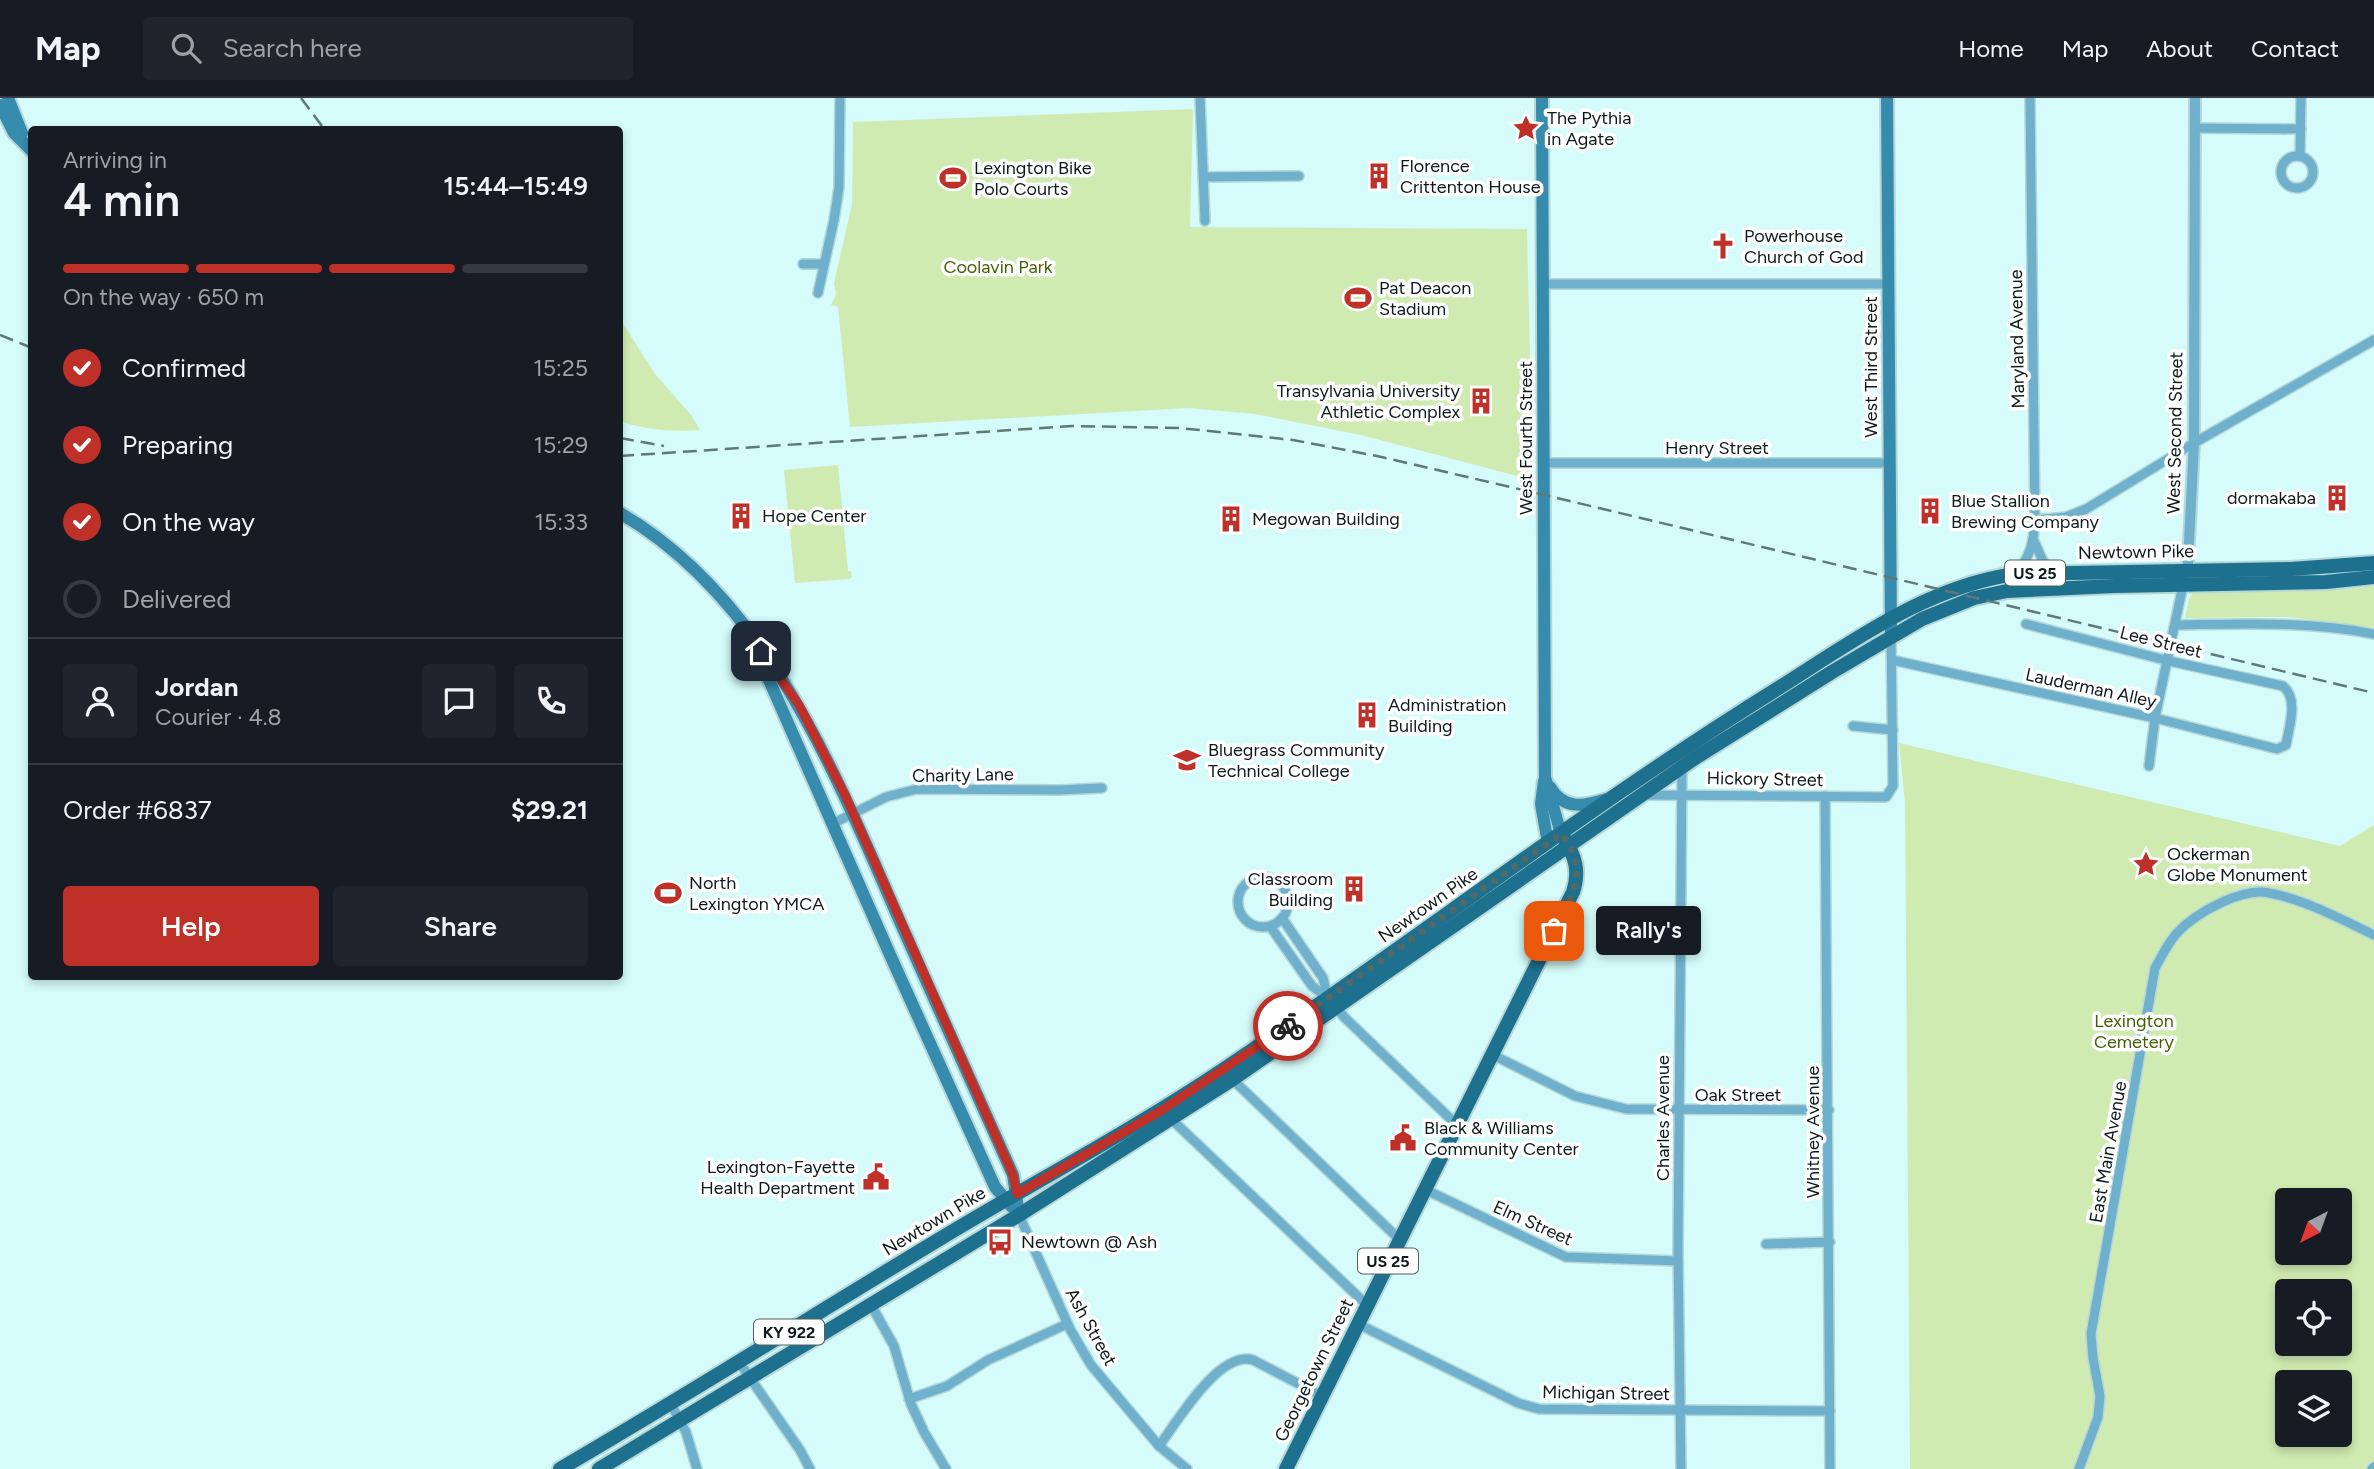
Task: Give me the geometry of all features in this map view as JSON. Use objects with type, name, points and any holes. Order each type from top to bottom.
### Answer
[{"type":"main road","points":[[8,98],[28,143]]},
{"type":"main road","name":"West Fourth Street","points":[[1542,98],[1545,777],[1541,804],[1548,843]]},
{"type":"main road","name":"West Third Street","points":[[1887,98],[1891,636]]},
{"type":"main road","points":[[0,105],[15,133],[28,147]]},
{"type":"main road","points":[[623,515],[683,556],[706,579],[748,632],[799,705],[853,814],[1013,1175],[1011,1197],[1019,1215]]},
{"type":"main road","name":"Newtown Pike","points":[[599,1469],[1019,1215],[1333,1003],[1565,840],[1891,636],[1954,605],[2007,591],[2374,563]]},
{"type":"main road","name":"Newtown Pike","points":[[1333,1003],[1548,843],[1565,840],[1612,797],[1727,720],[1891,618],[1948,591],[2015,575],[2053,573],[2326,582],[2374,577]]},
{"type":"main road","points":[[748,632],[995,1187],[1011,1197]]},
{"type":"main road","points":[[1545,777],[1560,800],[1573,806],[1612,797]]},
{"type":"main road","name":"West Fourth Street","points":[[1545,777],[1565,840]]},
{"type":"main road","name":"Georgetown Street","points":[[1286,1469],[1573,892],[1577,872],[1575,856],[1565,840]]},
{"type":"main road","name":"Newtown Pike","points":[[560,1469],[1011,1197],[1167,1114]]},
{"type":"street","points":[[818,293],[839,187],[841,98]]},
{"type":"street","points":[[1200,98],[1205,221]]},
{"type":"street","name":"Maryland Avenue","points":[[2015,575],[2026,562],[2034,541],[2035,520],[2030,98]]},
{"type":"street","name":"West Second Street","points":[[2150,765],[2155,718],[2185,578],[2194,443],[2195,98]]},
{"type":"street","points":[[2300,156],[2301,98]]},
{"type":"street","points":[[2196,128],[2301,129]]},
{"type":"street","points":[[1205,177],[1299,176]]},
{"type":"street","points":[[803,264],[824,264]]},
{"type":"street","points":[[1542,284],[1888,284]]},
{"type":"street","points":[[2035,520],[2078,513],[2374,340]]},
{"type":"street","name":"Henry Street","points":[[1544,463],[1889,463]]},
{"type":"street","points":[[2034,541],[2043,561],[2053,573]]},
{"type":"street","points":[[2176,625],[2277,623],[2344,628],[2374,634]]},
{"type":"street","name":"Lee Street","points":[[2026,624],[2276,685],[2289,691],[2292,703],[2286,745],[2283,748]]},
{"type":"street","points":[[1853,726],[1893,730],[1891,636]]},
{"type":"street","name":"Lauderman Alley","points":[[1892,660],[2155,718],[2277,749],[2283,748]]},
{"type":"street","name":"Hickory Street","points":[[1640,795],[1886,796],[1890,794],[1893,786],[1893,730]]},
{"type":"street","name":"Charles Avenue","points":[[1681,1469],[1678,1261],[1682,766]]},
{"type":"street","name":"Charity Lane","points":[[832,824],[886,797],[917,789],[1102,788]]},
{"type":"street","name":"Whitney Avenue","points":[[1825,796],[1830,1469]]},
{"type":"street","points":[[1269,877],[1283,887],[1288,899],[1282,918],[1270,926],[1247,922],[1238,908],[1240,890],[1252,878],[1269,877]]},
{"type":"street","name":"East Main Avenue","points":[[2079,1469],[2098,1417],[2101,1396],[2091,1334],[2155,968],[2168,944],[2178,932],[2203,912],[2238,895],[2267,892],[2324,911],[2374,935]]},
{"type":"street","points":[[1282,918],[1323,978],[1333,1003]]},
{"type":"street","points":[[1270,926],[1312,986],[1333,1003],[1457,1125]]},
{"type":"street","name":"Oak Street","points":[[1491,1054],[1565,1091],[1594,1102],[1626,1109],[1829,1111]]},
{"type":"street","points":[[1228,1075],[1399,1238]]},
{"type":"street","points":[[1167,1114],[1367,1305]]},
{"type":"street","name":"Elm Street","points":[[1424,1189],[1566,1257],[1678,1261]]},
{"type":"street","name":"Ash Street","points":[[1019,1215],[1068,1324],[1099,1376],[1159,1446],[1187,1469]]},
{"type":"street","points":[[1766,1244],[1830,1242]]},
{"type":"street","points":[[870,1303],[894,1346],[909,1399],[924,1432],[946,1469]]},
{"type":"street","points":[[909,1399],[947,1386],[988,1360],[1068,1324]]},
{"type":"street","name":"Michigan Street","points":[[1358,1324],[1530,1407],[1554,1410],[1830,1411]]},
{"type":"street","points":[[1159,1446],[1209,1380],[1241,1358],[1253,1360],[1322,1395]]},
{"type":"street","points":[[739,1362],[800,1450],[810,1469]]},
{"type":"street","points":[[671,1404],[681,1420],[697,1469]]},
{"type":"green space","name":"Coolavin Park","points":[[1193,109],[1190,227],[1527,229],[1533,480],[1361,435],[1255,414],[1188,408],[850,427],[838,307],[831,305],[836,294],[834,283],[852,204],[853,122]]},
{"type":"green space","points":[[623,324],[655,374],[691,415],[700,430],[659,430],[623,422]]},
{"type":"green space","points":[[838,465],[848,571],[851,571],[852,577],[795,583],[784,470]]},
{"type":"green space","points":[[2374,586],[2374,628],[2287,617],[2185,618],[2189,598],[2194,592],[2351,589]]},
{"type":"green space","name":"Lexington Cemetery","points":[[1899,743],[2340,846],[2374,825],[2374,1469],[1910,1469],[1905,803]]},
{"type":"railway","points":[[301,98],[322,126]]},
{"type":"railway","points":[[0,335],[28,346]]},
{"type":"railway","points":[[623,456],[1072,426],[1180,428],[1293,440],[1377,456],[1536,493],[2374,693]]},
{"type":"railway","points":[[623,439],[664,446]]},
{"type":"way so far","points":[[1288,1026],[1561,834],[1575,856],[1577,872],[1573,892],[1554,931]]},
{"type":"place","name":"The Pythia in Agate","points":[[1526,128]]},
{"type":"place","name":"Florence Crittenton House","points":[[1379,176]]},
{"type":"place","name":"Lexington Bike Polo Courts","points":[[953,178]]},
{"type":"place","name":"Powerhouse Church of God","points":[[1723,246]]},
{"type":"place","name":"Pat Deacon Stadium","points":[[1358,298]]},
{"type":"place","name":"Transylvania University Athletic Complex","points":[[1481,401]]},
{"type":"place","name":"dormakaba","points":[[2337,498]]},
{"type":"place","name":"Blue Stallion Brewing Company","points":[[1930,511]]},
{"type":"place","name":"Hope Center","points":[[741,516]]},
{"type":"place","name":"Megowan Building","points":[[1231,519]]},
{"type":"place","name":"Administration Building","points":[[1367,715]]},
{"type":"place","name":"Bluegrass Community Technical College","points":[[1187,760]]},
{"type":"place","name":"Ockerman Globe Monument","points":[[2146,864]]},
{"type":"place","name":"Classroom Building","points":[[1354,889]]},
{"type":"place","name":"North Lexington YMCA","points":[[668,893]]},
{"type":"place","name":"Rally's","points":[[1554,931]]},
{"type":"place","name":"Black & Williams Community Center","points":[[1403,1138]]},
{"type":"place","name":"Lexington-Fayette Health Department","points":[[876,1177]]},
{"type":"place","name":"Newtown @ Ash","points":[[1000,1242]]},
{"type":"route","points":[[761,651],[799,705],[845,795],[1013,1175],[1017,1194],[1162,1110],[1288,1026]]}]
